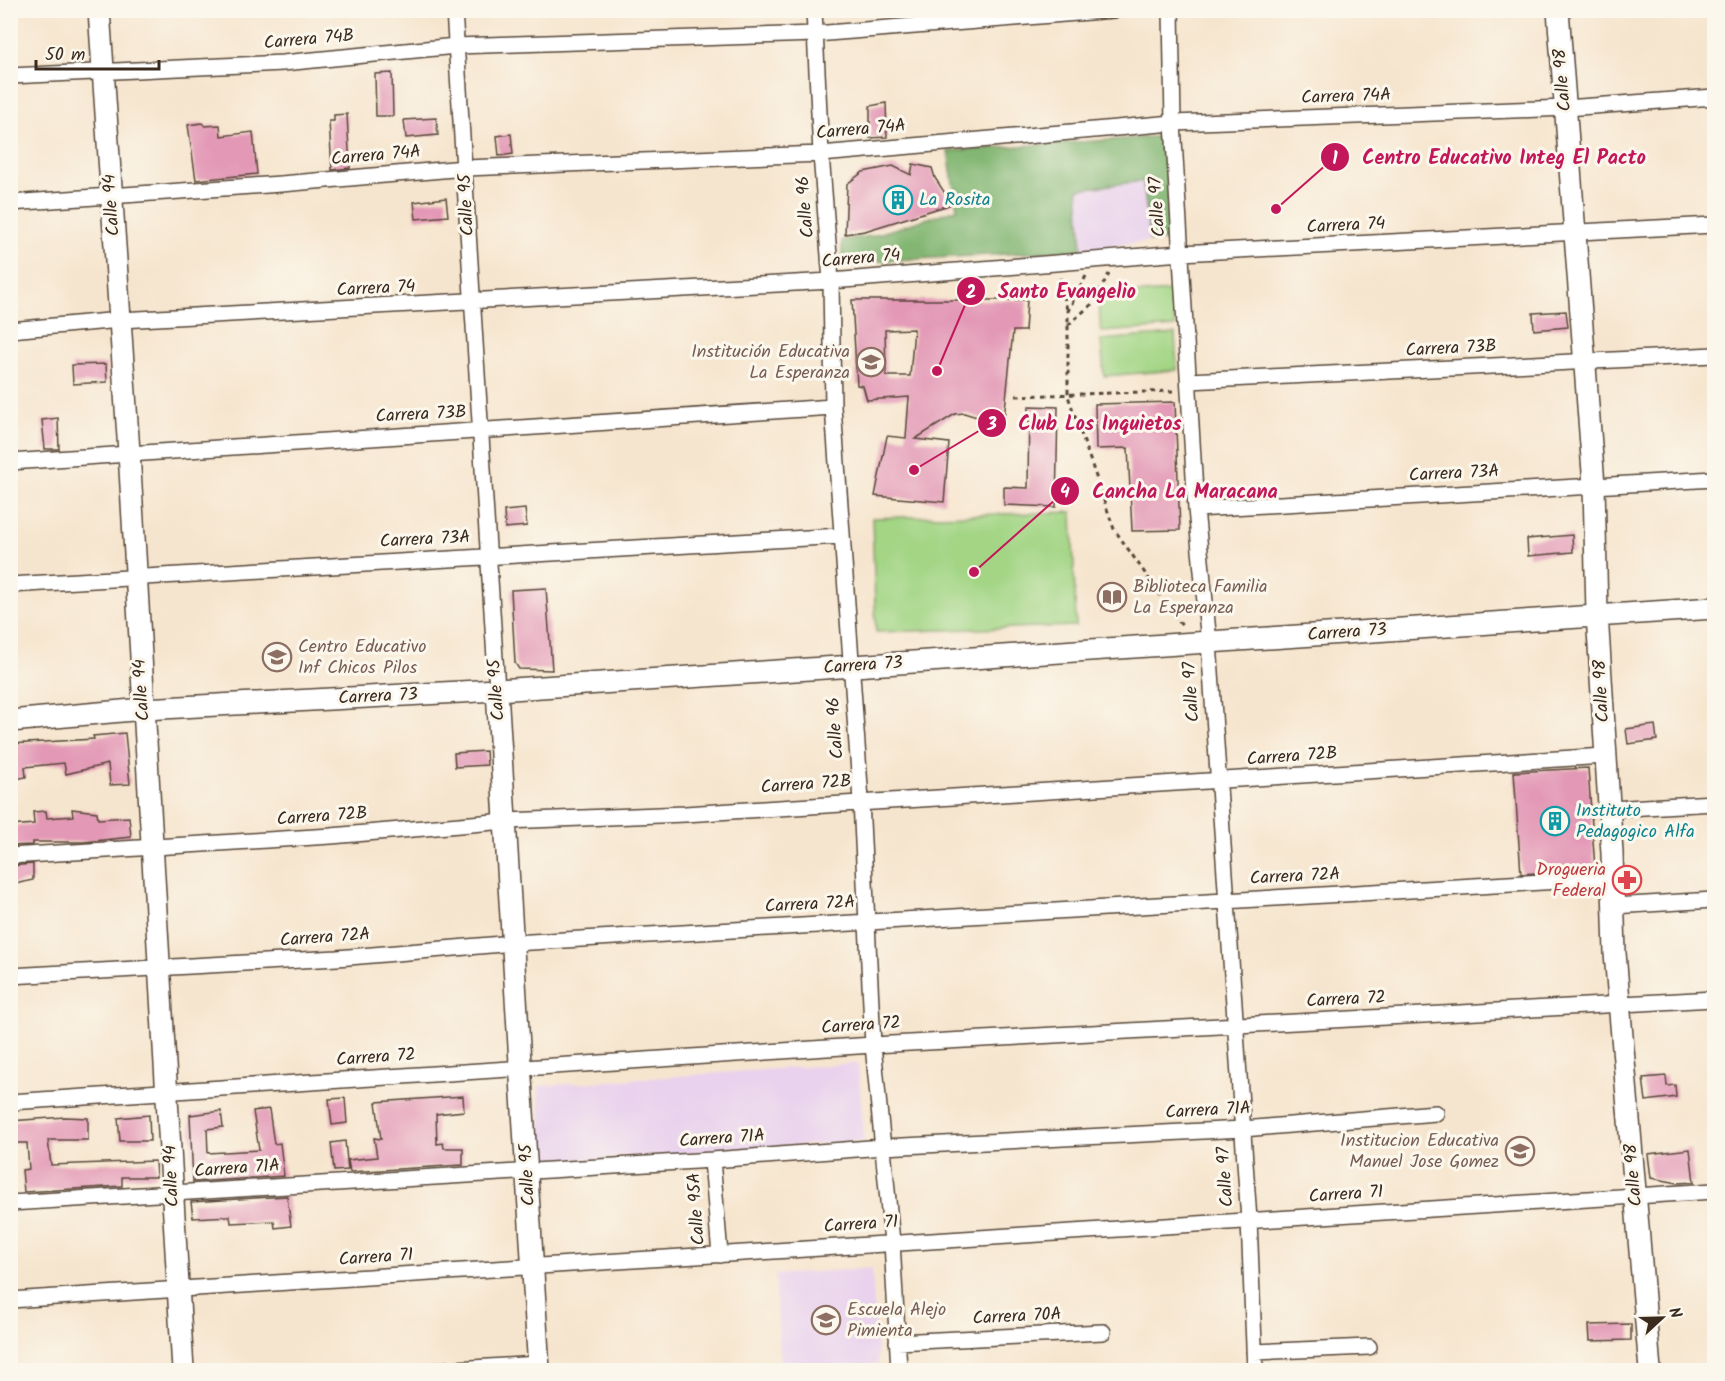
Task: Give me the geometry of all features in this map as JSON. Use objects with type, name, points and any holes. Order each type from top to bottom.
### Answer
[{"type":"street","name":"Calle 94","points":[[99,10],[129,452],[150,846],[183,1371]]},
{"type":"street","name":"Calle 95","points":[[454,10],[539,1367]]},
{"type":"street","name":"Calle 96","points":[[814,10],[821,154],[831,281],[833,407],[841,536],[861,801],[873,1045],[892,1242],[899,1371]]},
{"type":"street","name":"Carrera 74B","points":[[10,75],[103,69],[283,63],[456,46],[815,34],[1114,10]]},
{"type":"street","name":"Calle 97","points":[[1172,10],[1173,123],[1203,643],[1218,781],[1236,1026],[1249,1220],[1255,1371]]},
{"type":"street","name":"Calle 98","points":[[1558,10],[1587,423],[1594,485],[1597,614],[1610,809],[1615,953],[1650,1371]]},
{"type":"street","name":"Carrera 74A","points":[[10,203],[281,184],[465,168],[821,154],[1173,123],[1566,108],[1714,97]]},
{"type":"street","name":"Carrera 74","points":[[10,330],[120,320],[474,303],[831,281],[1181,253],[1714,225]]},
{"type":"street","name":"Carrera 73B","points":[[1189,386],[1714,355]]},
{"type":"street","name":"Carrera 73B","points":[[10,462],[129,452],[833,407]]},
{"type":"street","name":"Carrera 73A","points":[[1196,509],[1714,478]]},
{"type":"street","name":"Carrera 73A","points":[[10,585],[841,536]]},
{"type":"street","name":"Carrera 73","points":[[10,721],[144,709],[497,690],[1597,614],[1714,608]]},
{"type":"street","name":"Carrera 72B","points":[[10,856],[331,836],[506,821],[685,814],[861,801],[1605,756]]},
{"type":"street","points":[[1610,809],[1714,803]]},
{"type":"street","name":"Carrera 72A","points":[[10,976],[337,958],[514,943],[866,921],[1611,878]]},
{"type":"street","points":[[1613,906],[1714,900]]},
{"type":"street","name":"Carrera 72","points":[[10,1102],[873,1045],[1621,1006],[1714,999]]},
{"type":"street","name":"Carrera 71A","points":[[10,1203],[712,1160],[883,1147],[1243,1129],[1436,1113]]},
{"type":"street","name":"Calle 95A","points":[[712,1160],[720,1255]]},
{"type":"street","name":"Carrera 71","points":[[10,1300],[1714,1191]]},
{"type":"street","name":"Carrera 70A","points":[[897,1342],[1103,1332]]},
{"type":"street","points":[[1254,1352],[1369,1347]]},
{"type":"street","points":[[439,1371],[539,1367]]},
{"type":"path","points":[[1068,325],[1091,305],[1108,279],[1113,260]]},
{"type":"path","points":[[1068,311],[1094,261]]},
{"type":"path","points":[[1056,263],[1068,311],[1068,396],[1114,529],[1181,625],[1203,643]]},
{"type":"path","points":[[1016,396],[1068,396],[1189,386]]},
{"type":"shaded area","points":[[1144,181],[1150,241],[1082,250],[1078,189]]},
{"type":"shaded area","points":[[858,1063],[864,1141],[544,1163],[538,1086]]},
{"type":"shaded area","name":"Escuela Alejo Pimienta","points":[[872,1268],[878,1364],[781,1370],[775,1275]]},
{"type":"green space","points":[[1166,136],[1173,240],[1150,241],[1143,181],[1078,189],[1082,250],[842,263],[842,240],[872,236],[957,209],[948,151]]},
{"type":"green space","points":[[1172,291],[1175,327],[1101,332],[1098,296]]},
{"type":"green space","points":[[1175,334],[1177,370],[1104,376],[1101,340]]},
{"type":"green space","points":[[1072,512],[1076,626],[876,632],[872,518]]},
{"type":"building","points":[[392,73],[393,116],[376,116],[375,74]]},
{"type":"building","points":[[886,103],[887,137],[870,138],[870,106]]},
{"type":"building","points":[[347,114],[350,168],[332,170],[329,121],[334,121],[334,115]]},
{"type":"building","points":[[436,118],[438,135],[406,138],[404,120]]},
{"type":"building","points":[[202,123],[205,126],[220,125],[221,136],[253,132],[257,174],[196,180],[188,125]]},
{"type":"building","points":[[511,134],[513,154],[499,156],[497,136]]},
{"type":"building","name":"La Rosita","points":[[913,164],[932,168],[935,178],[952,204],[865,231],[845,234],[847,184],[863,172],[893,166],[911,175]]},
{"type":"building","points":[[446,198],[448,216],[416,219],[414,202]]},
{"type":"building","points":[[852,300],[1027,300],[1025,331],[1013,331],[1004,419],[990,421],[964,413],[955,414],[915,439],[949,443],[944,502],[875,496],[887,436],[906,438],[909,397],[867,400],[863,386],[857,385]],"holes":[[[914,329],[910,376],[886,376],[885,330]]]},
{"type":"building","points":[[1566,311],[1568,327],[1534,330],[1533,313]]},
{"type":"building","points":[[106,364],[107,382],[73,384],[72,365]]},
{"type":"building","points":[[1175,402],[1180,530],[1132,531],[1128,448],[1096,449],[1095,404]]},
{"type":"building","points":[[1029,406],[1058,407],[1056,507],[1004,505],[1004,487],[1028,488]]},
{"type":"building","points":[[58,418],[59,449],[45,449],[42,420]]},
{"type":"building","points":[[525,509],[527,526],[505,528],[504,511]]},
{"type":"building","points":[[1572,535],[1573,552],[1528,556],[1527,539]]},
{"type":"building","points":[[546,588],[552,670],[519,669],[515,663],[511,590]]},
{"type":"building","points":[[1655,725],[1657,740],[1628,744],[1626,729]]},
{"type":"building","points":[[125,733],[130,784],[110,785],[108,764],[66,774],[64,763],[25,767],[26,777],[10,780],[10,744],[94,739],[93,736]]},
{"type":"building","points":[[486,751],[487,765],[455,767],[454,753]]},
{"type":"building","name":"Instituto Pedagogico Alfa","points":[[1588,768],[1595,869],[1521,874],[1514,772]]},
{"type":"building","points":[[72,809],[97,812],[98,819],[129,817],[131,837],[84,842],[33,842],[33,845],[10,846],[10,826],[34,824],[33,812],[46,811],[47,818],[73,816]]},
{"type":"building","points":[[33,864],[33,880],[10,885],[10,866]]},
{"type":"building","points":[[1666,1076],[1667,1086],[1675,1085],[1676,1097],[1646,1101],[1643,1078]]},
{"type":"building","points":[[463,1096],[464,1111],[436,1114],[437,1144],[443,1143],[444,1148],[463,1148],[463,1165],[350,1172],[348,1160],[377,1157],[374,1138],[381,1139],[376,1102]]},
{"type":"building","points":[[345,1098],[347,1123],[332,1125],[329,1099]]},
{"type":"building","points":[[269,1109],[274,1144],[280,1143],[284,1176],[193,1182],[190,1115],[221,1111],[223,1127],[207,1129],[208,1153],[259,1150],[253,1111]]},
{"type":"building","points":[[149,1115],[150,1141],[120,1141],[118,1118]]},
{"type":"building","points":[[65,1117],[88,1118],[88,1140],[48,1140],[51,1165],[155,1161],[156,1177],[122,1177],[122,1186],[24,1192],[22,1170],[29,1169],[27,1143],[10,1143],[10,1121]]},
{"type":"building","points":[[345,1141],[348,1170],[334,1171],[331,1143]]},
{"type":"building","points":[[1690,1149],[1694,1182],[1678,1183],[1651,1178],[1648,1154]]},
{"type":"building","points":[[287,1196],[291,1226],[275,1228],[274,1221],[231,1223],[230,1216],[193,1218],[191,1202]]},
{"type":"building","points":[[1631,1324],[1631,1340],[1590,1341],[1589,1325]]},
{"type":"place","name":"La Rosita","points":[[898,200]]},
{"type":"place","name":"Centro Educativo Integ El Pacto","points":[[1276,209]]},
{"type":"place","name":"Institución Educativa La Esperanza","points":[[871,362]]},
{"type":"place","name":"Santo Evangelio","points":[[937,371]]},
{"type":"place","name":"Club Los Inquietos","points":[[914,470]]},
{"type":"place","name":"Cancha La Maracana","points":[[974,572]]},
{"type":"place","name":"Biblioteca Familia La Esperanza","points":[[1112,597]]},
{"type":"place","name":"Centro Educativo Inf Chicos Pilos","points":[[277,657]]},
{"type":"place","name":"Instituto Pedagogico Alfa","points":[[1555,821]]},
{"type":"place","name":"Drogueria Federal","points":[[1627,880]]},
{"type":"place","name":"Institucion Educativa Manuel Jose Gomez","points":[[1520,1151]]},
{"type":"place","name":"Escuela Alejo Pimienta","points":[[826,1320]]}]
